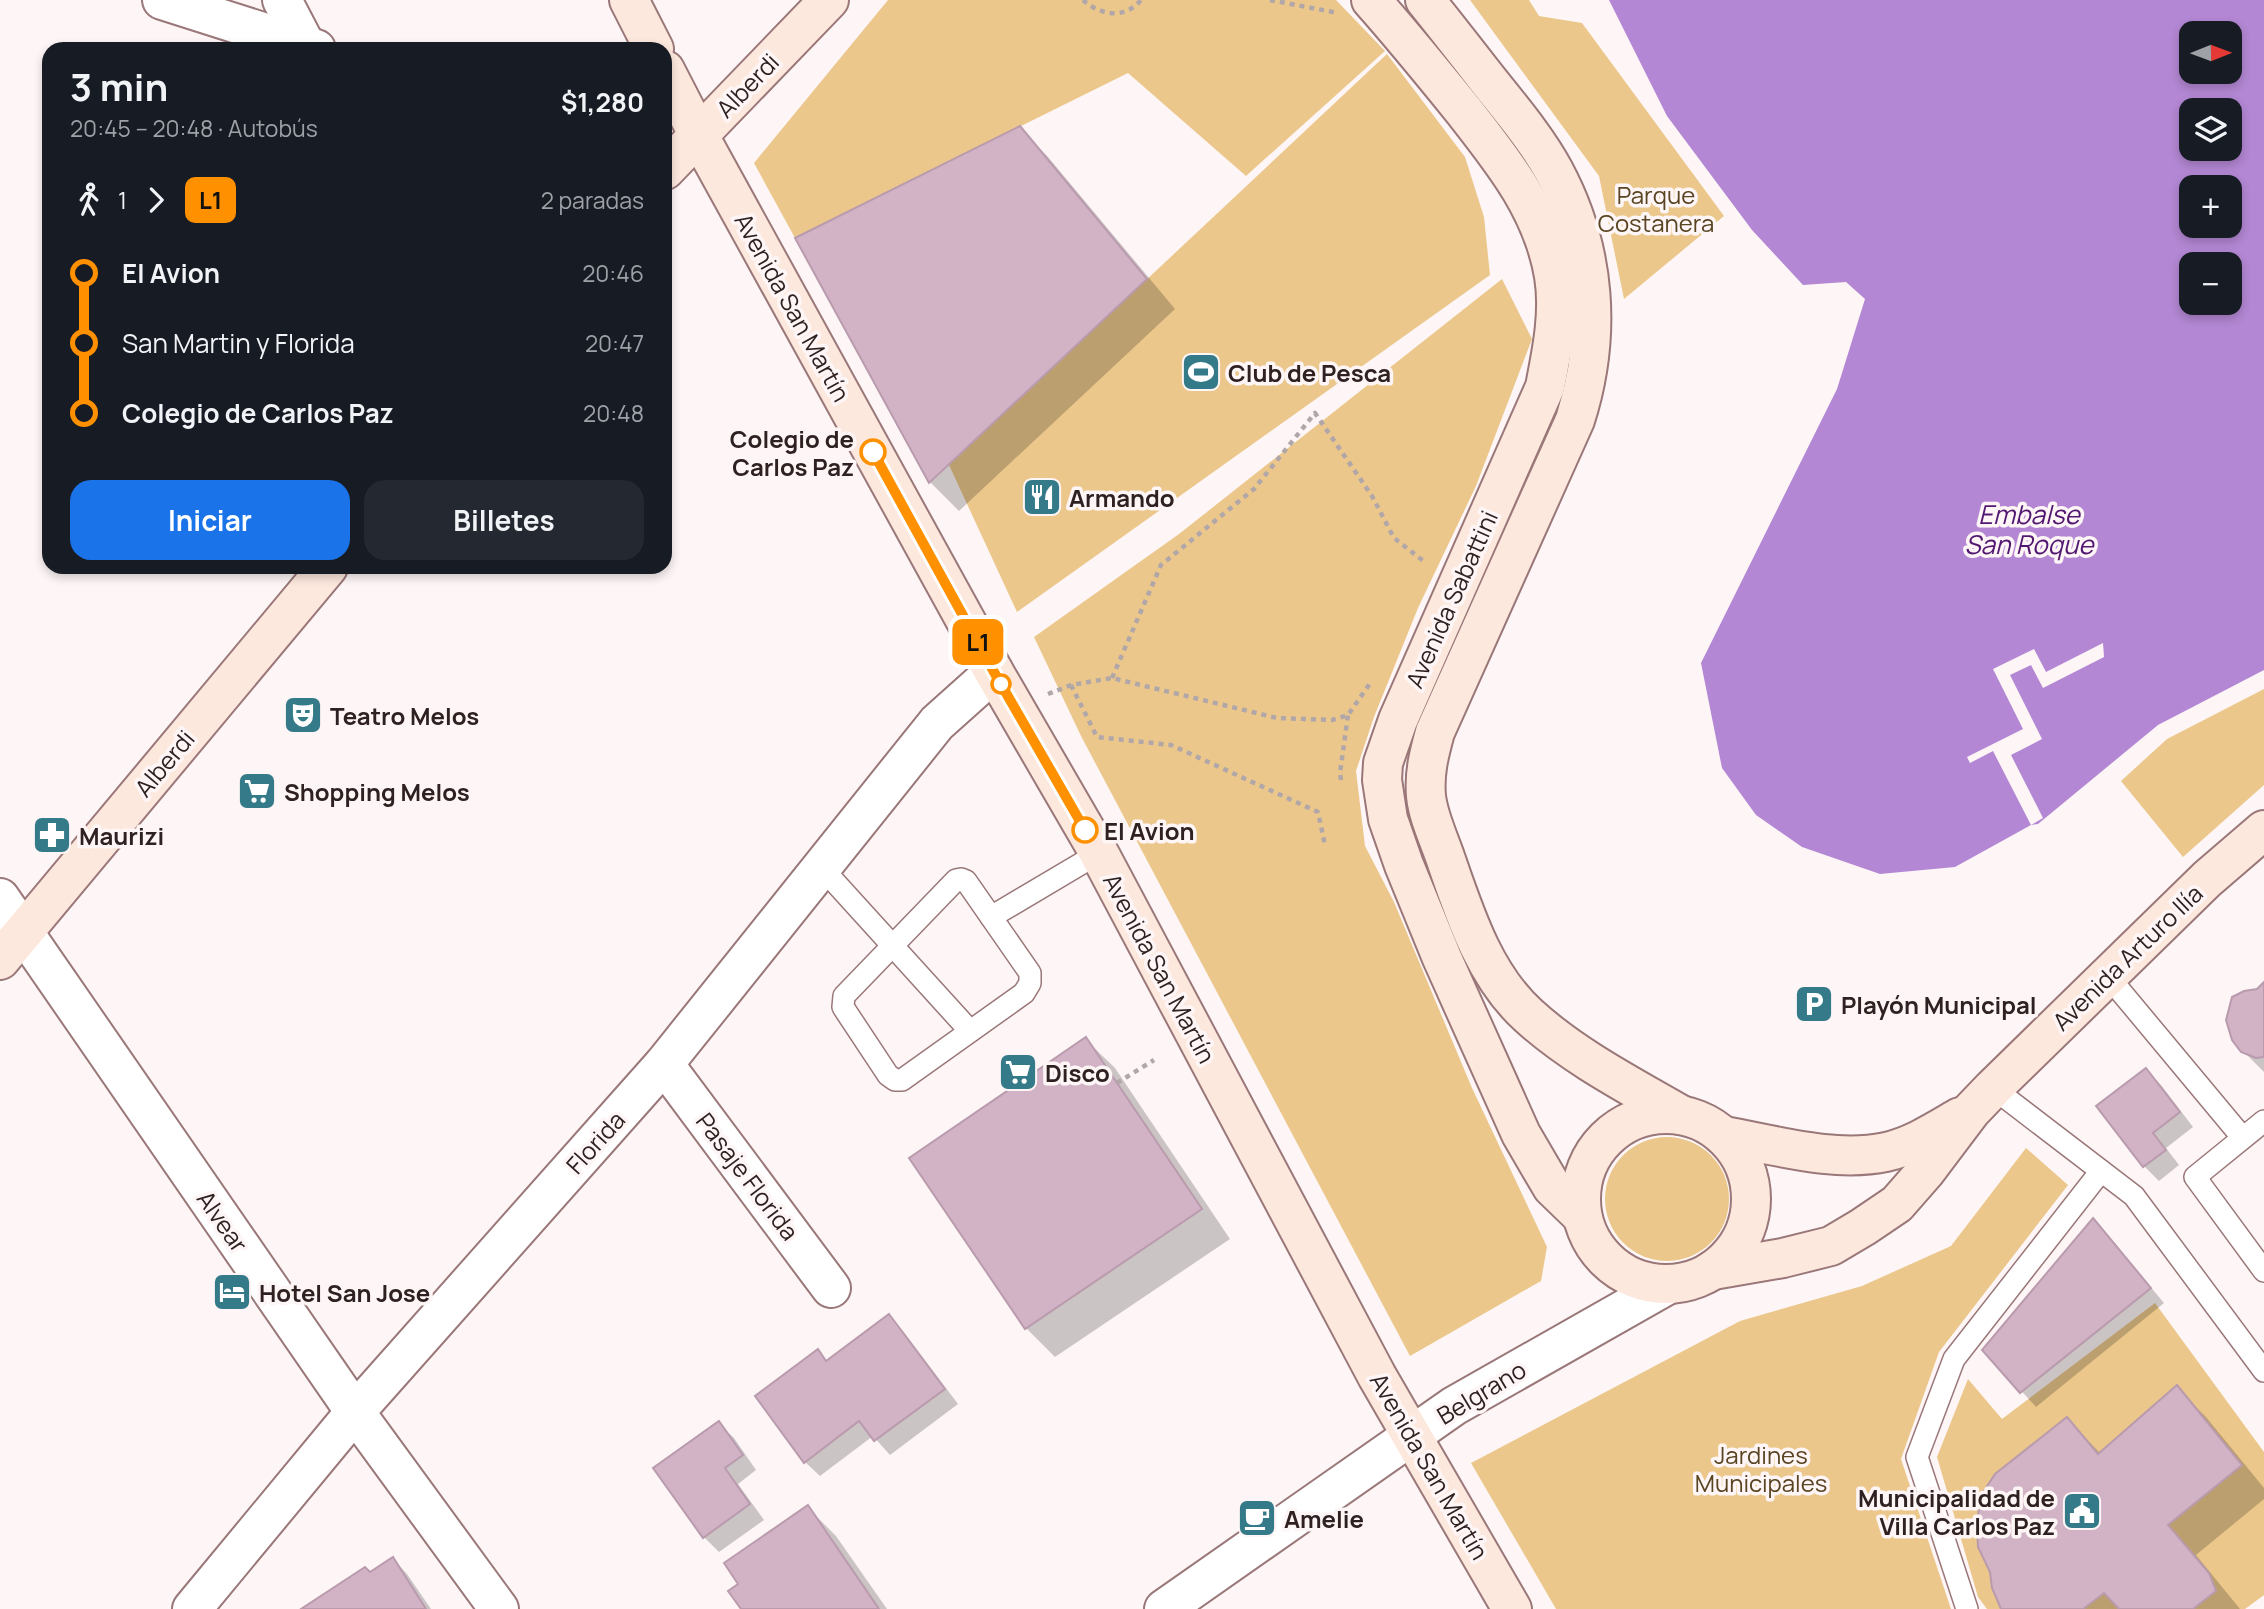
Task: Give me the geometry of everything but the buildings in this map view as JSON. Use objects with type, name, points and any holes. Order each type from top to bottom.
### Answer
[{"type":"main road","points":[[629,0],[650,42]]},
{"type":"main road","name":"Alberdi","points":[[672,158],[682,140],[829,0]]},
{"type":"main road","name":"Avenida Sabattini","points":[[1424,0],[1531,135],[1554,171],[1572,211],[1585,250],[1591,292],[1592,342],[1586,387],[1576,420],[1434,733],[1427,759],[1427,799],[1438,837],[1475,935],[1507,993],[1546,1030],[1681,1115]]},
{"type":"main road","name":"Avenida Sabattini","points":[[1360,7],[1416,51],[1509,169],[1529,202],[1547,244],[1555,278],[1553,348],[1545,387],[1398,720],[1383,763],[1382,780],[1385,807],[1404,865],[1437,947],[1521,1134],[1552,1187],[1582,1216]]},
{"type":"main road","name":"Avenida San Martín","points":[[672,99],[682,140],[1099,853],[1411,1435],[1511,1609]]},
{"type":"main road","name":"Alberdi","points":[[12,946],[322,574]]},
{"type":"main road","name":"Avenida Arturo Ilía","points":[[1982,1099],[2207,879],[2264,830]]},
{"type":"main road","points":[[1724,1136],[1851,1156],[1886,1152],[1925,1138],[1982,1099]]},
{"type":"main road","points":[[1713,1270],[1732,1252],[1745,1231],[1751,1206],[1749,1181],[1740,1157],[1724,1136],[1704,1123],[1681,1115],[1653,1114],[1627,1122],[1605,1139],[1589,1162],[1581,1188],[1582,1216],[1590,1239],[1604,1258],[1623,1274],[1645,1282],[1669,1284],[1692,1280],[1713,1270],[1783,1258],[1831,1245],[1863,1227],[1897,1203],[1982,1099]]},
{"type":"street","points":[[162,0],[295,42]]},
{"type":"street","points":[[282,0],[308,42]]},
{"type":"street","name":"Florida","points":[[192,1609],[355,1412],[664,1064],[937,723],[994,672]]},
{"type":"street","name":"Alvear","points":[[0,898],[12,946],[499,1609]]},
{"type":"street","name":"Pasaje Florida","points":[[664,1064],[831,1288]]},
{"type":"street","name":"Belgrano","points":[[1164,1609],[1454,1406],[1669,1284]]},
{"type":"lane","points":[[991,917],[1099,853]]},
{"type":"lane","points":[[822,868],[970,1031]]},
{"type":"lane","points":[[956,880],[966,881],[991,917],[1030,973],[1030,983],[1024,993],[902,1080],[895,1080],[888,1075],[843,1007],[844,996],[956,880]]},
{"type":"lane","points":[[2107,975],[2242,1137]]},
{"type":"lane","points":[[1982,1099],[2101,1171],[2134,1196],[2264,1371]]},
{"type":"lane","points":[[2264,1121],[2195,1177],[2264,1271]]},
{"type":"lane","points":[[1967,1609],[1917,1457],[1954,1360],[2101,1171]]},
{"type":"path","points":[[1083,0],[1093,9],[1108,14],[1123,12],[1141,0]]},
{"type":"path","points":[[1270,0],[1360,7]]},
{"type":"path","points":[[1111,678],[1161,565],[1254,489],[1315,413],[1372,496],[1394,538],[1429,566],[1459,582]]},
{"type":"path","points":[[1014,707],[1071,685],[1111,678],[1278,718],[1332,720],[1348,715],[1376,674]]},
{"type":"path","points":[[1071,685],[1097,737],[1171,745],[1318,813],[1325,845]]},
{"type":"path","points":[[1117,1083],[1154,1060]]},
{"type":"green space","points":[[888,0],[1336,0],[1385,51],[1246,176],[1128,73],[795,238],[754,163]]},
{"type":"green space","name":"Parque Costanera","points":[[1470,0],[1529,0],[1539,16],[1582,23],[1724,216],[1624,299],[1599,176]]},
{"type":"green space","name":"Club de Pesca","points":[[1387,54],[1465,157],[1484,217],[1490,275],[1017,612],[949,465]]},
{"type":"green space","points":[[1502,279],[1532,339],[1476,486],[1418,608],[1374,717],[1356,771],[1365,846],[1394,902],[1472,1088],[1547,1247],[1541,1281],[1410,1356],[1081,736],[1034,637],[1179,534]]},
{"type":"green space","points":[[2264,689],[2264,785],[2183,857],[2121,781],[2167,739]]},
{"type":"green space","points":[[1667,1137],[1691,1142],[1711,1155],[1724,1175],[1729,1199],[1724,1223],[1711,1243],[1691,1256],[1667,1261],[1643,1256],[1623,1243],[1610,1223],[1605,1199],[1610,1175],[1623,1155],[1643,1142]]},
{"type":"green space","name":"Jardines Municipales","points":[[2026,1148],[2068,1185],[1939,1352],[1901,1459],[1951,1609],[1556,1609],[1471,1463],[1740,1321],[1862,1286],[1951,1246]]},
{"type":"green space","points":[[2155,1303],[2264,1452],[2264,1595],[2245,1609],[1987,1609],[1978,1597],[1937,1457],[1968,1379],[2002,1419]]},
{"type":"water","name":"Embalse San Roque","points":[[1609,0],[2264,0],[2264,670],[2158,725],[2038,824],[2031,825],[1955,867],[1880,874],[1802,847],[1756,815],[1722,768],[1701,663],[1837,389],[1865,299],[1846,282],[1803,285],[1752,230],[1667,116]]},
{"type":"pier","points":[[2103,643],[2104,657],[2043,688],[2031,665],[2010,675],[2042,739],[2011,755],[2043,818],[2031,825],[1993,751],[1970,763],[1967,757],[2023,729],[1993,669],[2034,649],[2046,672]]},
{"type":"bus line","name":"L1","points":[[873,452],[1085,830]]},
{"type":"place","name":"Club de Pesca","points":[[1201,372]]},
{"type":"place","name":"Colegio de Carlos Paz","points":[[873,452]]},
{"type":"place","name":"Armando","points":[[1042,497]]},
{"type":"place","name":"Teatro Melos","points":[[303,715]]},
{"type":"place","name":"Shopping Melos","points":[[257,791]]},
{"type":"place","name":"El Avion","points":[[1085,830]]},
{"type":"place","name":"Maurizi","points":[[52,835]]},
{"type":"place","name":"Playón Municipal","points":[[1814,1004]]},
{"type":"place","name":"Disco","points":[[1018,1072]]},
{"type":"place","name":"Hotel San Jose","points":[[232,1292]]},
{"type":"place","name":"Municipalidad de Villa Carlos Paz","points":[[2082,1511]]},
{"type":"place","name":"Amelie","points":[[1257,1518]]}]
